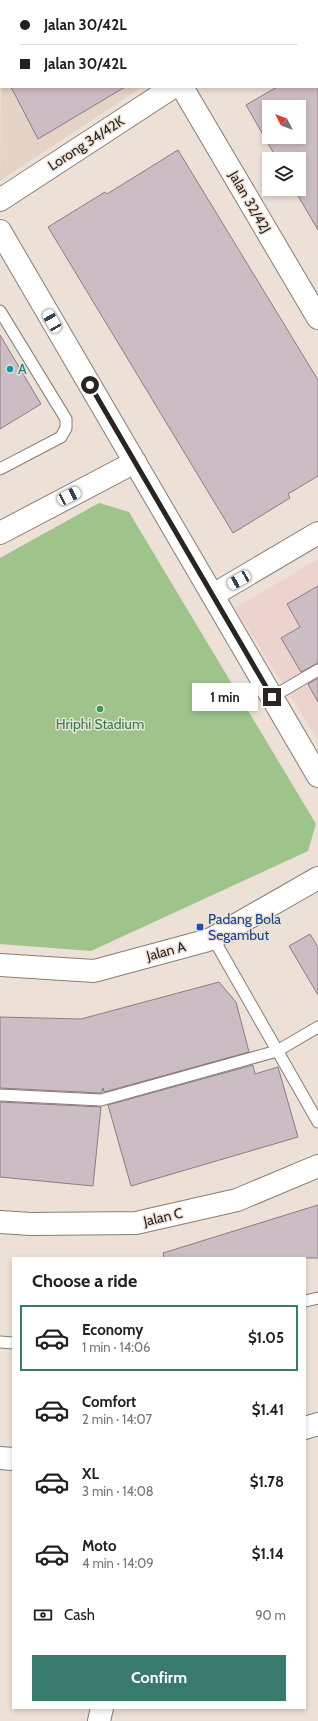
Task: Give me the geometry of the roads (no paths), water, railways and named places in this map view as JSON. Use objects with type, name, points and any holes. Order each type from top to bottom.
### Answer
[{"type":"street","name":"Lorong 34/42K","points":[[0,200],[171,88]]},
{"type":"street","name":"Jalan 32/42J","points":[[183,88],[318,318]]},
{"type":"street","points":[[0,231],[318,776]]},
{"type":"street","points":[[1,530],[135,462]]},
{"type":"street","points":[[212,595],[318,533]]},
{"type":"street","name":"Jalan A","points":[[0,965],[94,971],[213,938],[318,878]]},
{"type":"street","name":"Jalan C","points":[[0,1222],[31,1224],[136,1223],[237,1200],[318,1166]]},
{"type":"street","points":[[306,1428],[318,1424]]},
{"type":"street","points":[[0,1458],[12,1459]]},
{"type":"street","points":[[99,1721],[102,1709]]},
{"type":"lane","points":[[0,311],[66,418],[66,428],[62,437],[0,469]]},
{"type":"lane","points":[[272,697],[318,670]]},
{"type":"lane","points":[[213,938],[318,1122]]},
{"type":"lane","points":[[0,1095],[101,1100],[277,1051],[318,1027]]},
{"type":"lane","points":[[306,1301],[318,1298]]},
{"type":"lane","points":[[0,1342],[12,1343]]},
{"type":"place","name":"A","points":[[10,369]]},
{"type":"place","name":"Hriphi Stadium","points":[[100,709]]},
{"type":"place","name":"Padang Bola Segambut","points":[[200,927]]}]
